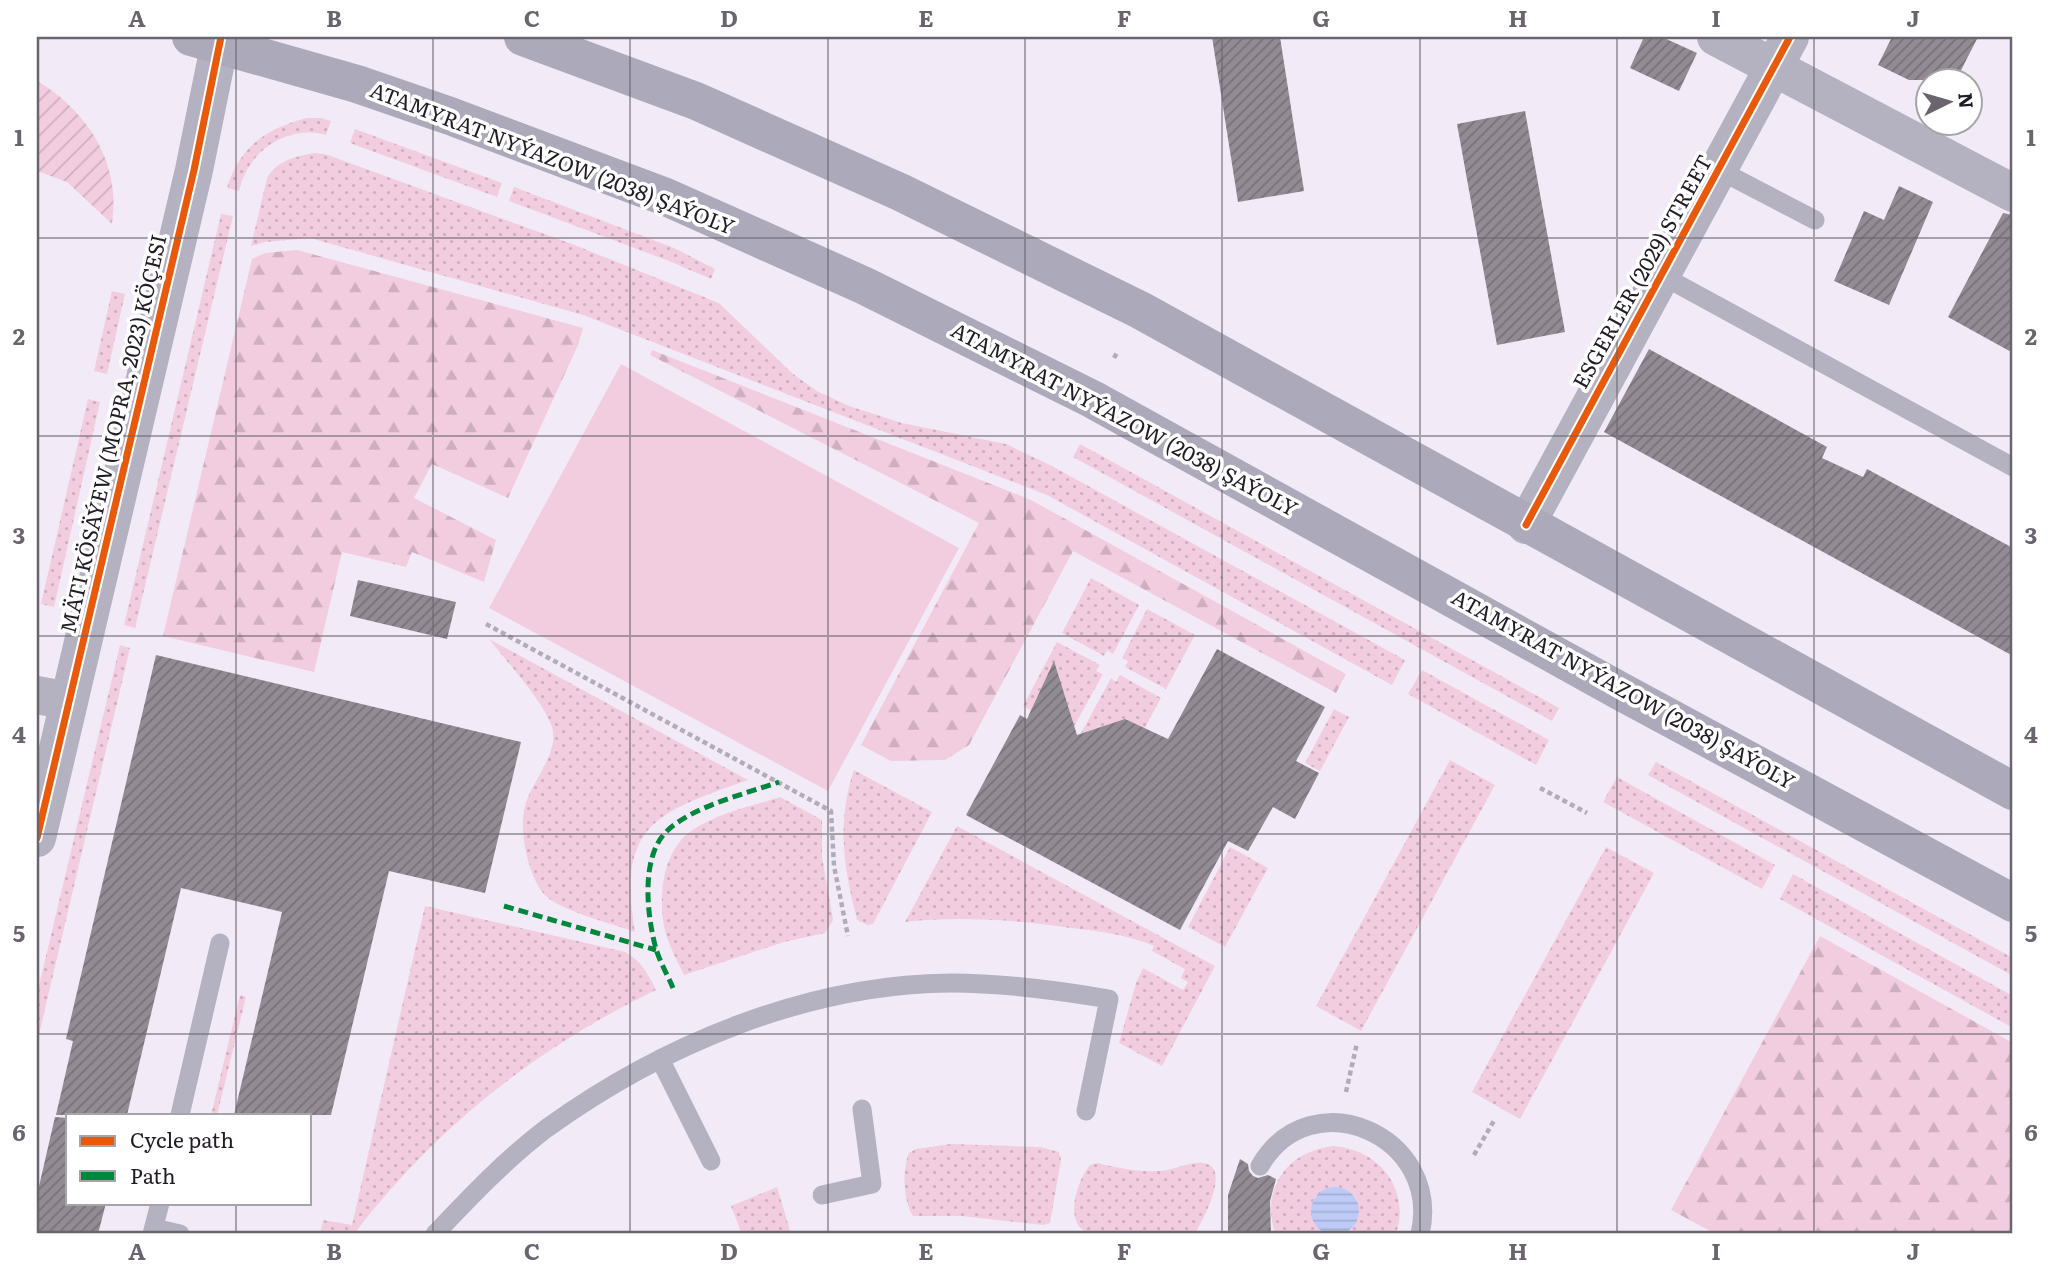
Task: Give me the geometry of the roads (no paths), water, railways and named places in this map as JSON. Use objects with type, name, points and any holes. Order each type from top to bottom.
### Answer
[{"type":"main road","points":[[523,37],[696,101],[900,192],[1140,310],[2013,792]]},
{"type":"main road","name":"ATAMYRAT NYÝAZOW (2038) ŞAÝOLY","points":[[210,40],[357,84],[450,116],[666,197],[865,286],[1092,399],[1620,691],[2013,903]]},
{"type":"street","points":[[1716,37],[1782,52],[2013,193]]},
{"type":"street","name":"MÄTI KÖSÄÝEW (MOPRA, 2023) KÖÇESI","points":[[37,838],[53,698],[192,179],[210,40]]},
{"type":"street","name":"ESGERLER (2029) STREET","points":[[1526,525],[1782,52]]},
{"type":"lane","points":[[1719,170],[1815,220]]},
{"type":"lane","points":[[1661,275],[2013,467]]},
{"type":"lane","points":[[180,1114],[220,943]]},
{"type":"lane","points":[[435,1234],[503,1166],[545,1129],[660,1059],[723,1031],[776,1012],[854,994],[893,987],[948,983],[1002,984],[1051,988],[1109,999],[1086,1111]]},
{"type":"lane","points":[[660,1059],[711,1161]]},
{"type":"lane","points":[[822,1195],[872,1184],[862,1110]]},
{"type":"lane","points":[[1260,1166],[1277,1145],[1303,1128],[1333,1122],[1348,1123],[1369,1130],[1390,1142],[1401,1153],[1417,1179],[1423,1209],[1420,1234]]},
{"type":"lane","points":[[160,1204],[153,1231],[180,1234]]},
{"type":"water","points":[[1335,1187],[1352,1194],[1359,1211],[1352,1228],[1335,1235],[1318,1228],[1311,1211],[1318,1194]]}]
